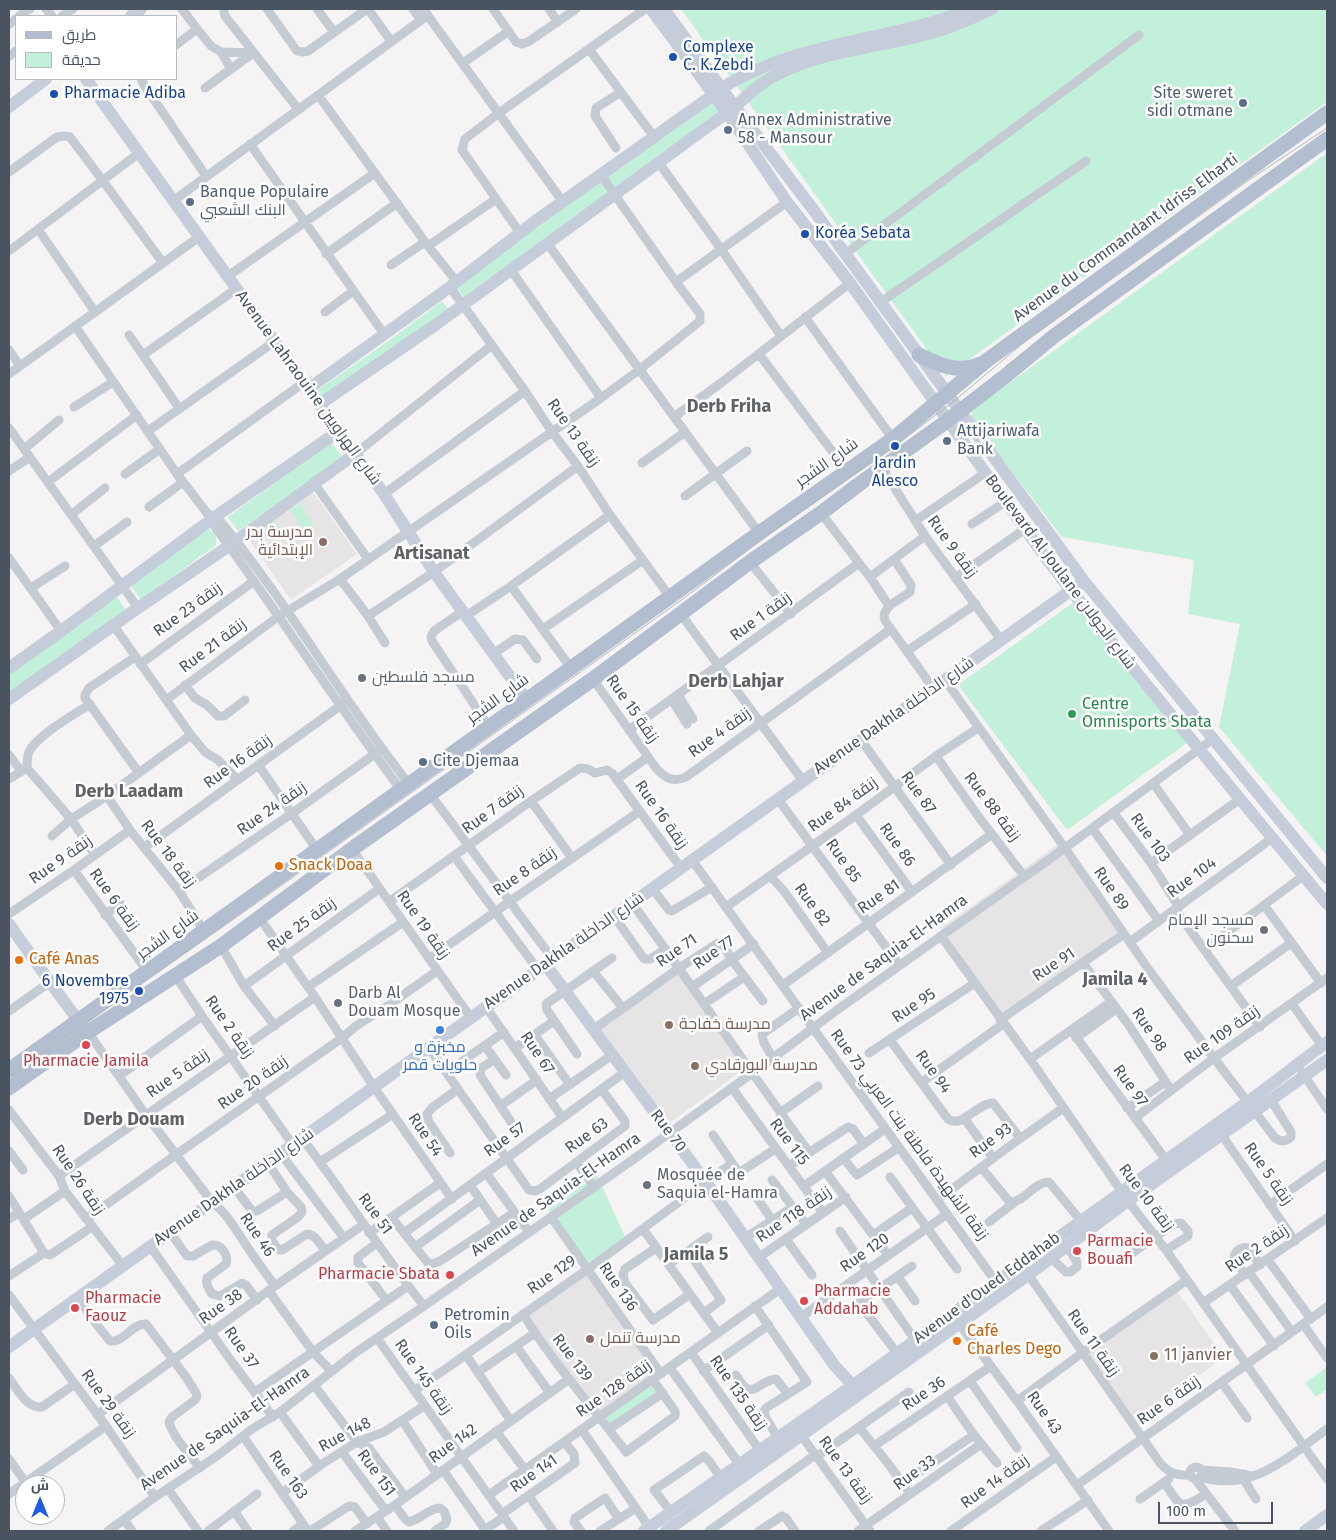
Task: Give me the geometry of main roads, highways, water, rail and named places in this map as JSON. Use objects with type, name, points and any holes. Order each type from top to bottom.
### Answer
[{"type":"main road","name":"Avenue du Commandant Idriss Elharti","points":[[935,403],[986,361],[1327,113]]},
{"type":"main road","points":[[9,1070],[83,1026],[176,975],[221,946],[352,849],[593,679],[750,562],[821,513],[947,421],[1062,330],[1327,139]]},
{"type":"main road","points":[[919,355],[942,366],[959,368],[972,368],[986,361]]},
{"type":"main road","name":"شارع الشجر","points":[[83,1026],[147,971],[490,727],[759,532],[892,439],[935,403]]},
{"type":"main road","points":[[9,1088],[83,1026]]},
{"type":"tram line","points":[[9,1077],[684,598],[767,536],[895,446],[954,401],[1022,344],[1246,182],[1327,128]]},
{"type":"tram line","points":[[1006,366],[1092,303]]},
{"type":"place","name":"Complexe C. K.Zebdi","points":[[673,57]]},
{"type":"place","name":"Pharmacie Adiba","points":[[54,94]]},
{"type":"place","name":"Site sweret sidi otmane","points":[[1243,103]]},
{"type":"place","name":"Annex Administrative 58 - Mansour","points":[[728,130]]},
{"type":"place","name":"Banque Populaire البنك الشعبي","points":[[190,202]]},
{"type":"place","name":"Koréa Sebata","points":[[805,234]]},
{"type":"place","name":"Attijariwafa Bank","points":[[947,441]]},
{"type":"place","name":"Jardin Alesco","points":[[895,446]]},
{"type":"place","name":"مدرسة بدر الإبتدائية","points":[[323,542]]},
{"type":"place","name":"مسجد فلسطين","points":[[362,678]]},
{"type":"place","name":"Centre Omnisports Sbata","points":[[1072,714]]},
{"type":"place","name":"Cite Djemaa","points":[[423,762]]},
{"type":"place","name":"Snack Doaa","points":[[279,866]]},
{"type":"place","name":"مسجد الإمام سحنون","points":[[1264,930]]},
{"type":"place","name":"Café Anas","points":[[19,960]]},
{"type":"place","name":"6 Novembre 1975","points":[[139,991]]},
{"type":"place","name":"Darb Al Douam Mosque","points":[[338,1003]]},
{"type":"place","name":"مدرسة خفاجة","points":[[669,1025]]},
{"type":"place","name":"مخبزة و حلويات قمر","points":[[440,1030]]},
{"type":"place","name":"Pharmacie Jamila","points":[[86,1045]]},
{"type":"place","name":"مدرسة البورقادي","points":[[695,1066]]},
{"type":"place","name":"Mosquée de Saquia el-Hamra","points":[[647,1185]]},
{"type":"place","name":"Parmacie Bouafi","points":[[1077,1251]]},
{"type":"place","name":"Pharmacie Sbata","points":[[450,1275]]},
{"type":"place","name":"Pharmacie Addahab","points":[[804,1301]]},
{"type":"place","name":"Pharmacie Faouz","points":[[75,1308]]},
{"type":"place","name":"Petromin Oils","points":[[434,1325]]},
{"type":"place","name":"مدرسة تنمل","points":[[590,1339]]},
{"type":"place","name":"Café Charles Dego","points":[[957,1341]]},
{"type":"place","name":"11 janvier","points":[[1154,1356]]},
{"type":"district","name":"Derb Friha","points":[[729,407]]},
{"type":"district","name":"Artisanat","points":[[432,554]]},
{"type":"district","name":"Derb Lahjar","points":[[736,682]]},
{"type":"district","name":"Derb Laadam","points":[[129,792]]},
{"type":"district","name":"Jamila 4","points":[[1115,980]]},
{"type":"district","name":"Derb Douam","points":[[134,1120]]},
{"type":"district","name":"Jamila 5","points":[[696,1255]]}]
